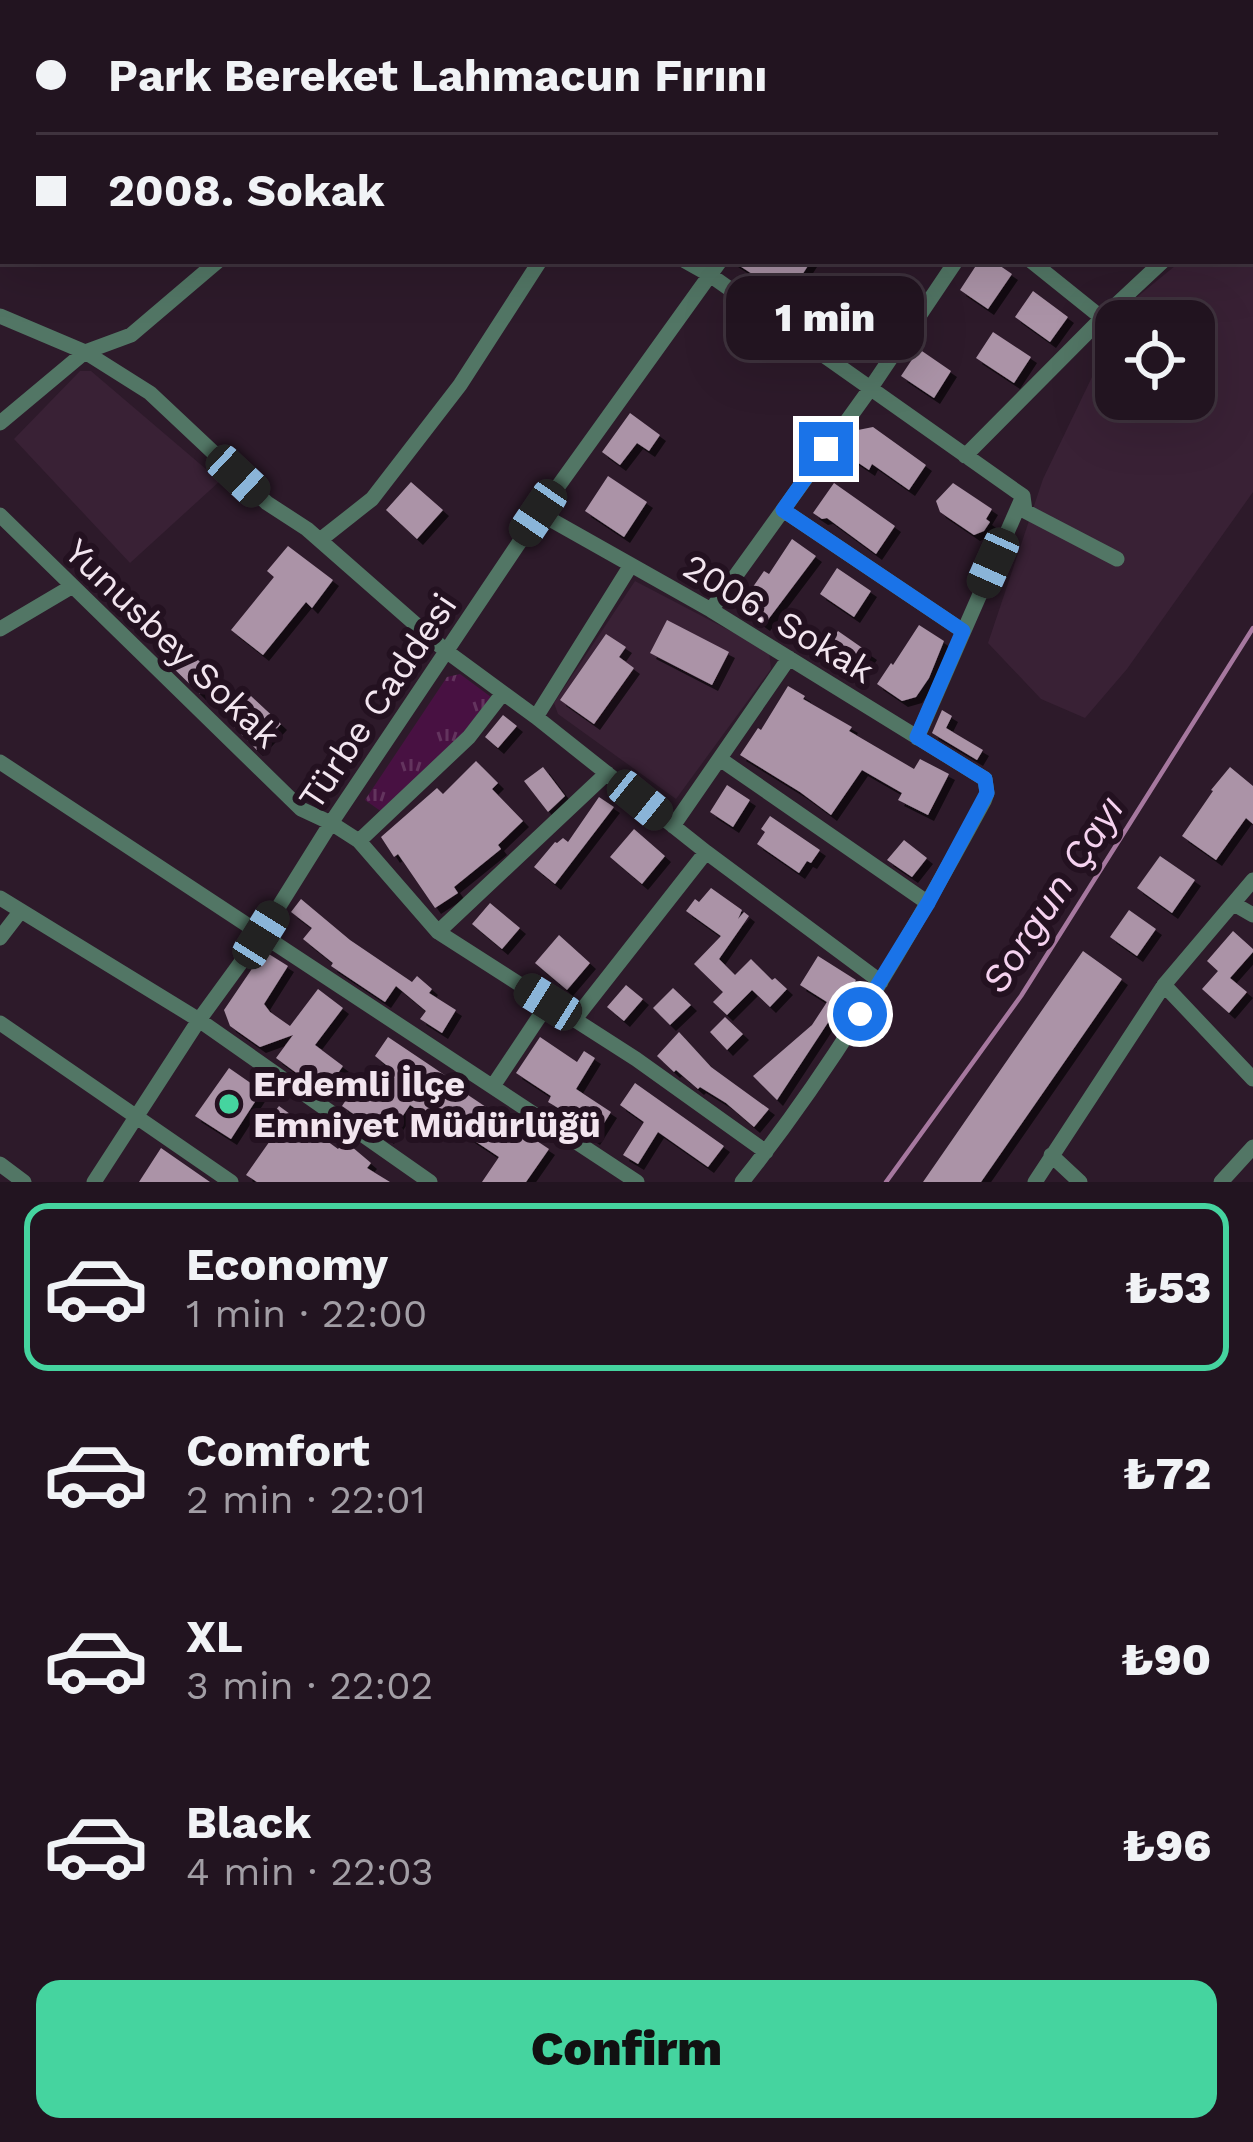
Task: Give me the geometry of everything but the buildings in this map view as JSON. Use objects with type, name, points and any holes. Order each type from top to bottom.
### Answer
[{"type":"street","points":[[0,423],[86,352],[131,335],[214,264]]},
{"type":"street","points":[[320,540],[372,499],[460,385],[538,264]]},
{"type":"street","points":[[711,610],[954,264]]},
{"type":"street","points":[[1035,264],[1095,312]]},
{"type":"street","points":[[1121,300],[1160,264]]},
{"type":"street","points":[[715,268],[870,389],[1023,496],[1025,511],[1117,559]]},
{"type":"street","name":"Türbe Caddesi","points":[[94,1182],[538,513],[715,268]]},
{"type":"street","points":[[0,316],[86,352],[150,393],[267,503],[320,540],[446,651],[881,982]]},
{"type":"street","points":[[965,456],[1095,325]]},
{"type":"street","points":[[917,737],[1023,496]]},
{"type":"street","points":[[783,510],[963,631]]},
{"type":"street","name":"2006. Sokak","points":[[538,513],[711,610],[985,779],[987,793],[928,903]]},
{"type":"street","name":"Yunusbey Sokak","points":[[0,515],[301,809],[359,841],[438,932],[575,1019],[766,1152]]},
{"type":"street","points":[[536,717],[631,565]]},
{"type":"street","points":[[0,629],[70,587]]},
{"type":"street","points":[[674,826],[789,658]]},
{"type":"street","points":[[359,841],[470,737],[503,693]]},
{"type":"street","points":[[720,759],[928,903],[881,982],[742,1182]]},
{"type":"street","points":[[0,762],[637,1182]]},
{"type":"street","points":[[438,932],[607,773]]},
{"type":"street","points":[[575,1019],[706,852]]},
{"type":"street","points":[[1035,1182],[1164,986],[1253,880]]},
{"type":"street","points":[[0,898],[199,1020],[430,1182]]},
{"type":"street","points":[[1234,904],[1253,915]]},
{"type":"street","points":[[0,938],[20,912]]},
{"type":"street","points":[[1164,986],[1253,1079]]},
{"type":"street","points":[[493,1086],[548,1002]]},
{"type":"street","points":[[0,1023],[231,1182]]},
{"type":"street","points":[[1221,1182],[1253,1147]]},
{"type":"street","points":[[1051,1155],[1080,1182]]},
{"type":"street","points":[[0,1164],[24,1182]]},
{"type":"shaded area","points":[[1177,264],[1253,264],[1253,492],[1127,669],[1085,718],[1041,699],[988,643],[1043,479],[1095,371],[1095,420],[1215,420],[1215,300],[1133,300]]},
{"type":"shaded area","points":[[80,371],[91,371],[220,481],[130,563],[14,439]]},
{"type":"shaded area","points":[[635,581],[769,651],[771,669],[676,799],[558,714],[554,703]]},
{"type":"green space","points":[[460,674],[491,697],[459,738],[382,812],[365,800],[447,677]]},
{"type":"waterway","name":"Sorgun Çayı","points":[[886,1182],[1021,996],[1253,628]]},
{"type":"place","name":"Erdemli İlçe Emniyet Müdürlüğü","points":[[229,1104]]},
{"type":"route","points":[[826,449],[783,510],[963,631],[917,737],[985,779],[987,793],[928,903],[860,1014]]}]
